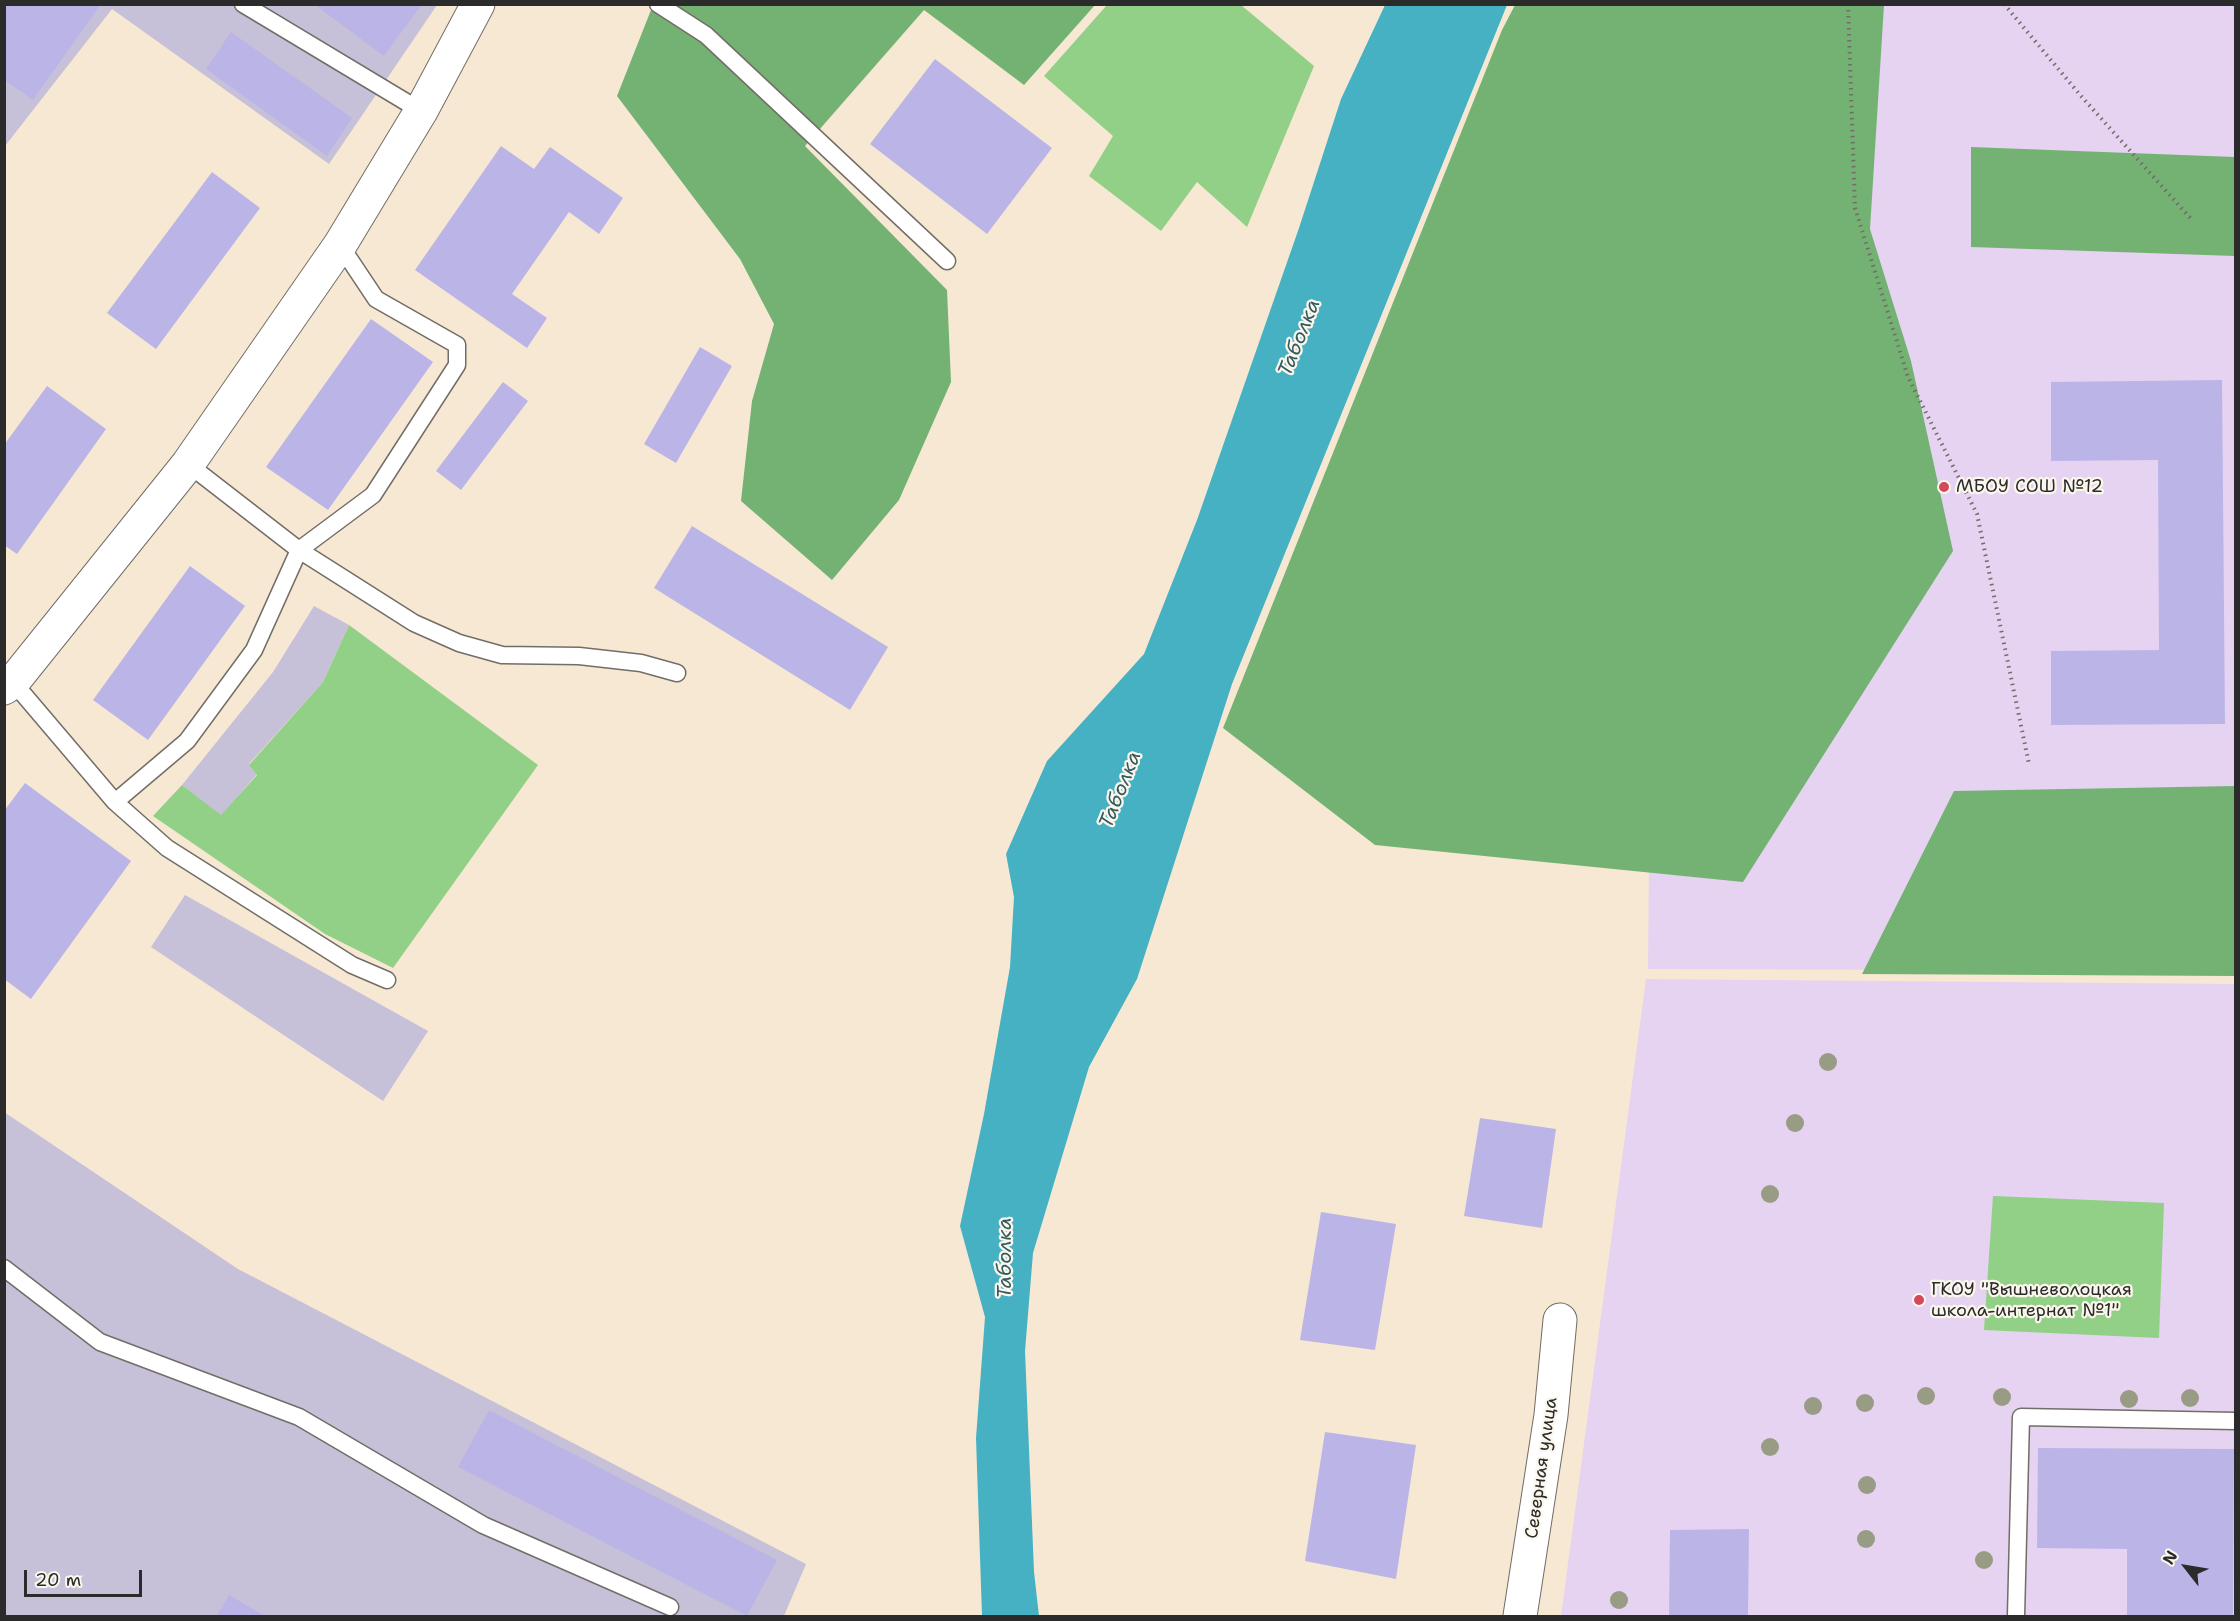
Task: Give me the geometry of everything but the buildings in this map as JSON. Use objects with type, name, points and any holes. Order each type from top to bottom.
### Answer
[{"type":"street","points":[[9,685],[188,464],[340,245],[421,111],[478,4]]},
{"type":"street","name":"Северная улица","points":[[1520,1617],[1551,1415],[1560,1320]]},
{"type":"lane","points":[[243,4],[421,111]]},
{"type":"lane","points":[[658,4],[705,35],[947,261]]},
{"type":"lane","points":[[115,802],[187,741],[254,650],[299,550],[373,495],[457,365],[457,345],[376,299],[340,245]]},
{"type":"lane","points":[[188,464],[299,550],[414,623],[459,644],[502,655],[579,656],[641,663],[677,673]]},
{"type":"lane","points":[[9,685],[115,802],[167,848],[352,965],[387,980]]},
{"type":"lane","points":[[4,1268],[100,1342],[299,1417],[483,1525],[670,1607]]},
{"type":"lane","points":[[2016,1617],[2021,1417],[2235,1421]]},
{"type":"path","points":[[1848,4],[1855,208],[1908,377],[1977,514],[2029,764]]},
{"type":"path","points":[[2004,4],[2081,96],[2193,221]]},
{"type":"shaded area","points":[[5,5],[437,5],[329,164],[112,9],[5,146]]},
{"type":"shaded area","name":"МБОУ СОШ №12","points":[[1657,5],[2235,5],[2235,971],[1648,969]]},
{"type":"shaded area","points":[[314,606],[349,625],[323,682],[249,764],[257,774],[221,816],[182,785],[273,672]]},
{"type":"shaded area","points":[[185,895],[428,1031],[383,1101],[151,947]]},
{"type":"shaded area","name":"ГКОУ \"Вышневолоцкая школа-интернат №1\"","points":[[1646,979],[2235,984],[2235,1616],[1561,1616]]},
{"type":"shaded area","points":[[4,1112],[238,1269],[806,1564],[784,1616],[5,1616]]},
{"type":"green space","points":[[653,5],[1095,5],[1024,85],[924,10],[805,146],[947,290],[951,382],[899,500],[832,580],[741,501],[752,401],[774,324],[740,259],[617,96]]},
{"type":"green space","points":[[1107,5],[1241,5],[1314,66],[1247,227],[1197,182],[1161,231],[1089,176],[1113,136],[1044,76]]},
{"type":"green space","points":[[1515,5],[1884,5],[1870,229],[1911,361],[1953,551],[1743,882],[1375,845],[1223,728],[1502,30]]},
{"type":"green space","points":[[1971,147],[2235,157],[2235,256],[1971,247]]},
{"type":"green space","points":[[349,625],[538,765],[393,968],[325,934],[153,816],[182,785],[221,815],[257,775],[249,765],[323,682]]},
{"type":"green space","points":[[2235,786],[2235,976],[1862,974],[1954,791]]},
{"type":"green space","points":[[1993,1196],[2164,1203],[2159,1338],[1984,1330]]},
{"type":"water","name":"Таболка","points":[[1385,5],[1507,5],[1232,684],[1137,979],[1089,1067],[1033,1253],[1025,1351],[1034,1572],[1039,1616],[982,1616],[976,1438],[985,1317],[960,1226],[984,1114],[1010,967],[1014,897],[1006,854],[1047,761],[1144,654],[1197,520],[1299,228],[1341,99]]},
{"type":"place","name":"МБОУ СОШ №12","points":[[1944,487]]},
{"type":"place","name":"ГКОУ \"Вышневолоцкая школа-интернат №1\"","points":[[1919,1300]]}]
